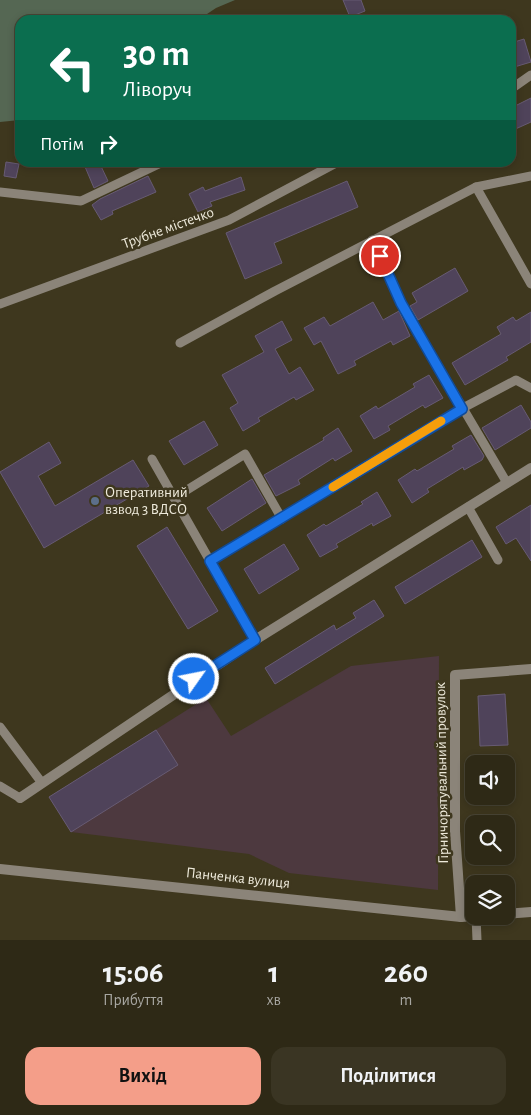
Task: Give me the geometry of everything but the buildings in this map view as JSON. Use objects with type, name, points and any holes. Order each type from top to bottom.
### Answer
[{"type":"street","points":[[20,798],[255,640],[531,468]]},
{"type":"street","name":"Гірничорятувальний провулок","points":[[461,916],[455,830],[455,675],[531,670]]},
{"type":"street","name":"Панченка вулиця","points":[[0,869],[465,916]]},
{"type":"street","points":[[515,913],[531,912]]},
{"type":"lane","points":[[516,86],[531,75]]},
{"type":"lane","points":[[0,192],[81,201],[152,167]]},
{"type":"lane","name":"Трубне містечко","points":[[0,304],[229,220],[329,167]]},
{"type":"lane","points":[[180,343],[372,240],[476,187],[531,176]]},
{"type":"lane","points":[[476,187],[531,284]]},
{"type":"lane","points":[[372,240],[401,303],[507,483]]},
{"type":"lane","points":[[210,561],[462,409],[516,380],[531,388]]},
{"type":"lane","points":[[174,498],[245,454],[282,519]]},
{"type":"lane","points":[[152,459],[255,640]]},
{"type":"lane","points":[[468,507],[498,560]]},
{"type":"lane","points":[[0,728],[42,783]]},
{"type":"lane","points":[[0,786],[20,798]]},
{"type":"lane","points":[[476,925],[478,940]]},
{"type":"shaded area","points":[[439,656],[438,890],[289,873],[249,854],[71,832],[49,797],[206,698],[231,736],[351,666]]},
{"type":"green space","points":[[0,0],[235,0],[206,15],[15,15],[15,120],[0,122]]},
{"type":"slow traffic","points":[[333,487],[441,421]]},
{"type":"place","name":"Оперативний взвод 3 ВДСО","points":[[95,501]]},
{"type":"route","points":[[194,679],[255,640],[210,561],[462,409],[401,303],[380,256]]}]
